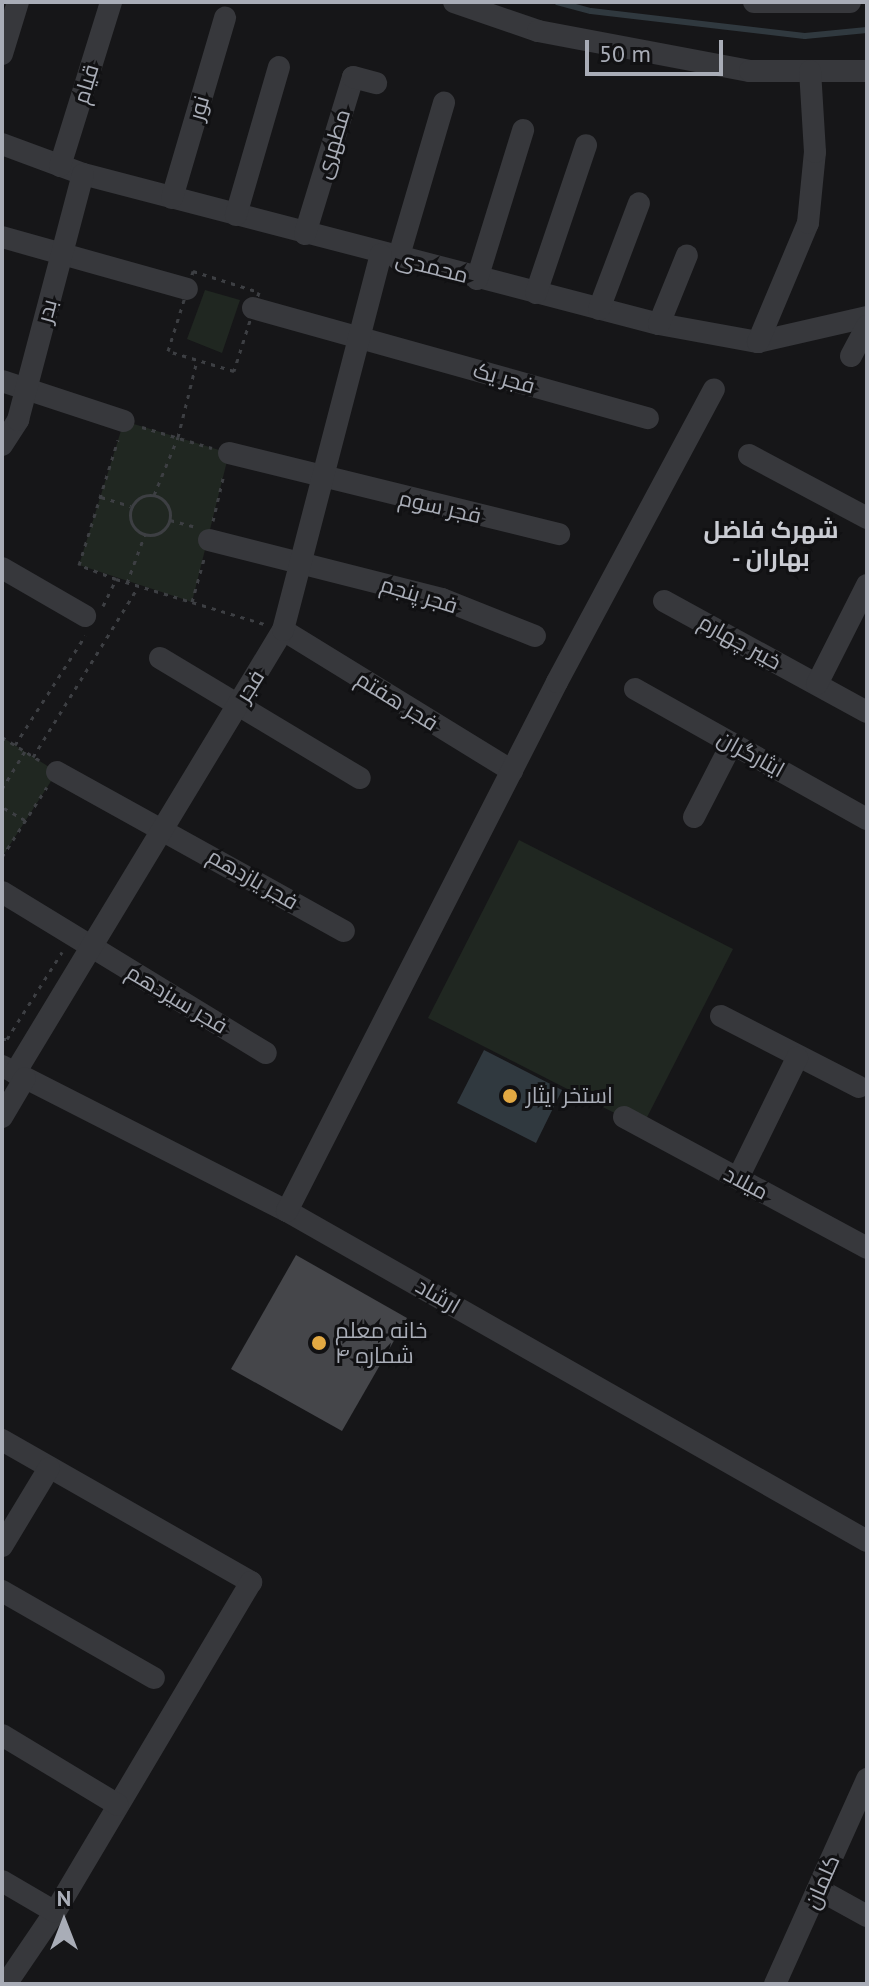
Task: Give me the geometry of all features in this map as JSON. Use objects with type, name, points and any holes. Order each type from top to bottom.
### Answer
[{"type":"street","points":[[2,54],[18,2]]},
{"type":"street","name":"قیام","points":[[60,166],[111,2]]},
{"type":"street","points":[[454,2],[538,31],[750,71],[867,71]]},
{"type":"street","points":[[754,2],[850,2]]},
{"type":"street","name":"نور","points":[[172,198],[225,18]]},
{"type":"street","points":[[236,215],[279,67]]},
{"type":"street","points":[[758,342],[808,223],[815,152],[810,71]]},
{"type":"street","name":"مطهری","points":[[305,234],[353,77],[376,83]]},
{"type":"street","name":"فجر","points":[[8,1083],[80,940],[163,827],[283,630],[361,337],[444,103]]},
{"type":"street","points":[[477,279],[523,130]]},
{"type":"street","name":"محمدی","points":[[2,144],[83,174],[390,257],[659,324],[758,342],[867,317]]},
{"type":"street","points":[[536,293],[586,145]]},
{"type":"street","name":"بدر","points":[[2,445],[18,420],[83,174]]},
{"type":"street","points":[[599,309],[639,203]]},
{"type":"street","points":[[2,237],[187,289]]},
{"type":"street","points":[[659,324],[687,255]]},
{"type":"street","name":"فجر یک","points":[[253,308],[648,418]]},
{"type":"street","points":[[851,356],[867,326]]},
{"type":"street","points":[[2,381],[124,421]]},
{"type":"street","points":[[287,1211],[512,771],[714,389]]},
{"type":"street","name":"فجر سوم","points":[[229,453],[322,479],[559,534]]},
{"type":"street","points":[[749,455],[867,518]]},
{"type":"street","name":"فجر پنجم","points":[[203,533],[300,563],[442,599],[535,636]]},
{"type":"street","points":[[2,568],[91,619]]},
{"type":"street","points":[[817,684],[861,610],[867,585]]},
{"type":"street","name":"خیبر چهارم","points":[[664,601],[867,712]]},
{"type":"street","name":"فجر هفتم","points":[[283,630],[512,771]]},
{"type":"street","points":[[160,658],[360,778]]},
{"type":"street","name":"ایثارگران","points":[[635,689],[867,819]]},
{"type":"street","points":[[694,817],[732,743]]},
{"type":"street","name":"فجر یازدهم","points":[[57,772],[163,827],[344,931]]},
{"type":"street","name":"فجر سیزدهم","points":[[2,892],[266,1053]]},
{"type":"street","points":[[721,1016],[797,1058],[859,1087]]},
{"type":"street","points":[[738,1178],[797,1058]]},
{"type":"street","name":"ارشاد","points":[[8,1083],[287,1211],[867,1541]]},
{"type":"street","name":"میلاد","points":[[624,1117],[867,1248]]},
{"type":"street","points":[[2,1440],[251,1582],[55,1912],[6,1984]]},
{"type":"street","points":[[2,1546],[49,1468]]},
{"type":"street","points":[[2,1591],[154,1678]]},
{"type":"street","points":[[2,1735],[118,1805]]},
{"type":"street","name":"کلمان","points":[[775,1984],[867,1779]]},
{"type":"street","points":[[2,1881],[55,1912]]},
{"type":"street","points":[[818,1889],[867,1916]]},
{"type":"path","points":[[193,271],[259,292],[253,308],[234,371],[168,351],[193,271]]},
{"type":"path","points":[[101,497],[133,506],[154,495],[178,437],[197,360]]},
{"type":"path","points":[[229,453],[124,421],[79,565],[138,587],[283,630]]},
{"type":"path","points":[[133,506],[132,523],[145,534],[158,533],[170,520],[169,507],[154,495]]},
{"type":"path","points":[[170,520],[203,533]]},
{"type":"path","points":[[127,583],[145,534]]},
{"type":"path","points":[[15,745],[116,579]]},
{"type":"path","points":[[33,757],[138,587]]},
{"type":"path","points":[[2,737],[57,772],[2,857]]},
{"type":"path","points":[[25,751],[2,791],[3,808],[26,820]]},
{"type":"path","points":[[2,1039],[7,1039],[80,940]]},
{"type":"shaded area","points":[[205,290],[240,300],[222,353],[187,339]]},
{"type":"shaded area","points":[[124,421],[229,453],[192,602],[79,565]]},
{"type":"shaded area","points":[[2,737],[57,772],[2,857]]},
{"type":"shaded area","points":[[519,840],[733,949],[642,1127],[428,1018]]},
{"type":"shaded area","name":"استخر ایثار","points":[[484,1050],[562,1090],[536,1143],[457,1103]]},
{"type":"building","name":"خانه معلم شماره ۴","points":[[296,1255],[407,1318],[342,1431],[231,1369]]},
{"type":"waterway","points":[[557,2],[591,11],[805,36],[867,30]]},
{"type":"place","name":"استخر ایثار","points":[[510,1096]]},
{"type":"place","name":"خانه معلم شماره ۴","points":[[319,1343]]},
{"type":"district","name":"شهرک فاضل - بهاران","points":[[771,544]]}]
